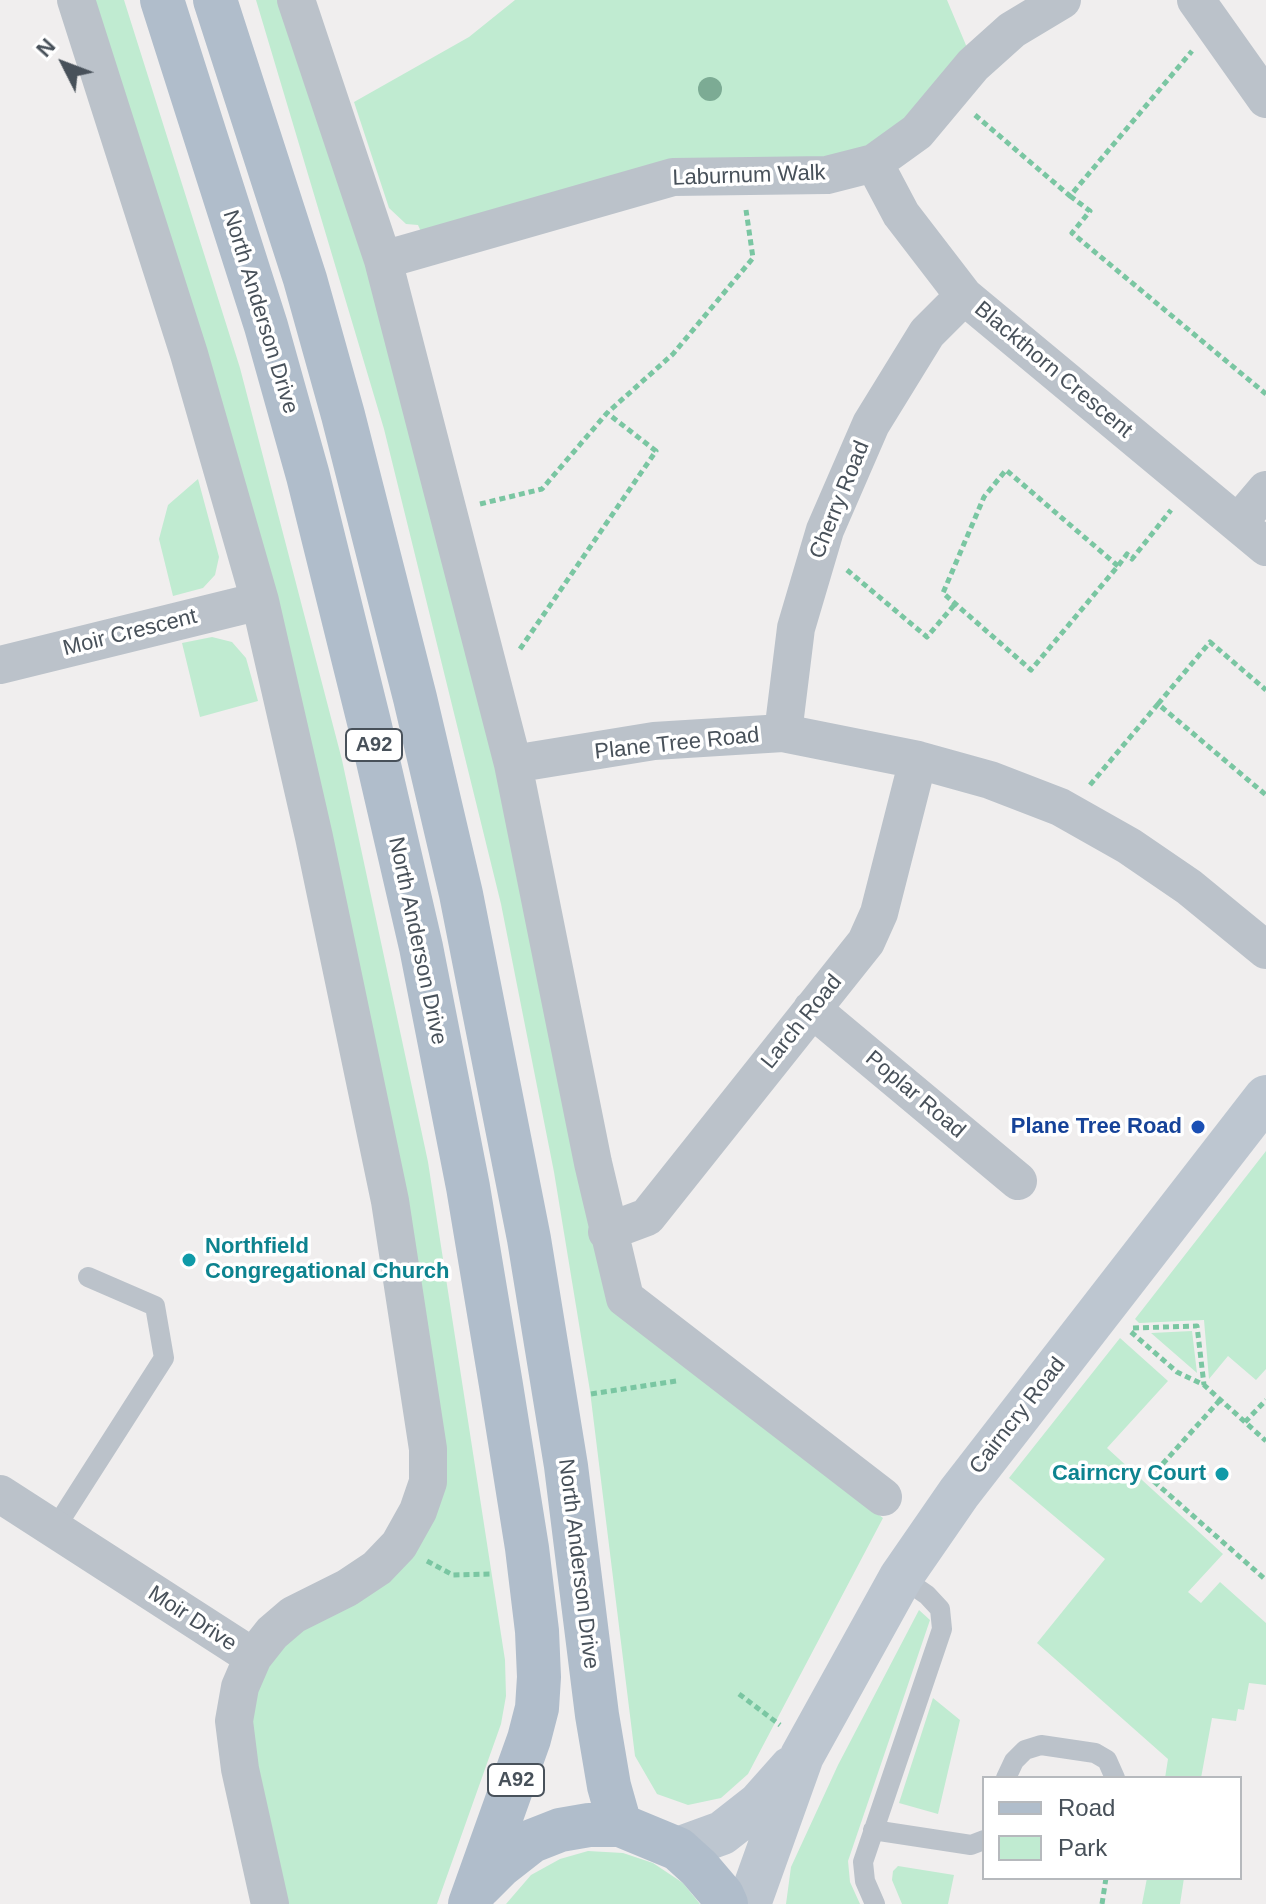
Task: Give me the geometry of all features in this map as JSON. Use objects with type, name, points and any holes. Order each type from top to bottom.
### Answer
[{"type":"main road","name":"North Anderson Drive","points":[[162,0],[266,326],[308,476],[369,722],[424,962],[468,1187],[503,1400],[527,1548],[539,1677],[537,1708],[529,1739],[472,1899]]},
{"type":"main road","name":"North Anderson Drive","points":[[215,0],[305,279],[343,415],[461,894],[529,1239],[566,1466],[597,1715],[609,1786],[620,1825]]},
{"type":"main road","name":"A92","points":[[472,1899],[500,1866],[532,1841],[560,1830],[589,1825],[620,1825],[678,1849],[699,1868],[726,1904]]},
{"type":"street","points":[[76,0],[189,354],[260,601],[314,837],[390,1201],[428,1460],[428,1482],[418,1511],[399,1545],[377,1568],[347,1588],[293,1615],[272,1633],[253,1657]]},
{"type":"street","points":[[296,0],[383,260],[490,672],[513,764],[607,1232],[625,1298],[883,1497]]},
{"type":"street","name":"Laburnum Walk","points":[[383,260],[673,177],[827,175],[874,163],[917,132],[973,65],[1012,30],[1062,0]]},
{"type":"street","points":[[1205,12],[1266,99]]},
{"type":"street","name":"Blackthorn Crescent","points":[[874,163],[901,214],[964,296],[1252,535]]},
{"type":"street","name":"Cherry Road","points":[[783,733],[796,628],[819,548],[871,424],[927,333],[964,296]]},
{"type":"street","points":[[1252,535],[1266,490]]},
{"type":"street","name":"Moir Crescent","points":[[0,665],[260,601]]},
{"type":"street","name":"Plane Tree Road","points":[[513,764],[654,741],[783,733],[918,760],[990,780],[1060,807],[1129,846],[1177,879],[1266,950]]},
{"type":"street","name":"Larch Road","points":[[607,1232],[647,1217],[866,942],[879,913],[918,760]]},
{"type":"street","name":"Poplar Road","points":[[812,1009],[1018,1181]]},
{"type":"street","name":"Cairncry Road","points":[[749,1904],[805,1749],[901,1577],[959,1493],[1266,1097]]},
{"type":"street","name":"Moir Drive","points":[[0,1494],[253,1657],[240,1687],[234,1721],[240,1769],[270,1904]]},
{"type":"street","name":"Cairncry Road","points":[[678,1849],[722,1833],[759,1804],[805,1749]]},
{"type":"lane","points":[[54,1530],[164,1358],[155,1306],[88,1277]]},
{"type":"lane","points":[[875,1904],[865,1881],[863,1862],[942,1629],[940,1609],[927,1595],[901,1577]]},
{"type":"lane","points":[[1007,1776],[1014,1761],[1025,1750],[1041,1745],[1095,1753],[1107,1760],[1114,1776]]},
{"type":"lane","points":[[873,1830],[971,1845],[982,1841]]},
{"type":"path","points":[[1070,196],[1205,12]]},
{"type":"path","points":[[950,94],[1090,211],[1072,233],[1266,394]]},
{"type":"path","points":[[448,511],[542,489],[607,413],[673,354],[753,258],[741,176]]},
{"type":"path","points":[[490,672],[508,668],[656,451],[607,413]]},
{"type":"path","points":[[1118,566],[1006,470],[984,497],[943,593],[1031,670],[1118,566],[1127,554],[1132,559],[1192,485]]},
{"type":"path","points":[[819,548],[927,637],[955,604]]},
{"type":"path","points":[[1097,775],[1210,642],[1266,690]]},
{"type":"path","points":[[1158,704],[1266,795]]},
{"type":"path","points":[[1204,1385],[1197,1326],[1128,1328],[1177,1372],[1204,1385],[1266,1441]]},
{"type":"path","points":[[584,1395],[721,1374]]},
{"type":"path","points":[[1220,1400],[1150,1478],[1266,1580]]},
{"type":"path","points":[[1245,1422],[1266,1400]]},
{"type":"path","points":[[417,1557],[453,1575],[498,1573]]},
{"type":"path","points":[[739,1694],[805,1749]]},
{"type":"path","points":[[1102,1904],[1106,1880]]},
{"type":"green space","points":[[91,0],[124,0],[240,368],[342,760],[428,1162],[505,1660],[506,1696],[501,1724],[437,1904],[282,1904],[249,1764],[256,1679],[277,1650],[428,1525],[371,1020]]},
{"type":"green space","points":[[256,0],[283,0],[369,257],[517,834],[579,1165],[611,1310],[883,1518],[748,1774],[721,1798],[688,1805],[657,1794],[635,1756],[590,1391],[554,1172],[501,904],[384,429]]},
{"type":"green space","points":[[515,0],[947,0],[968,50],[913,117],[869,148],[422,234],[418,225],[406,224],[389,208],[354,102],[469,37]]},
{"type":"green space","points":[[198,479],[219,557],[215,575],[203,588],[173,596],[159,539],[168,505]]},
{"type":"green space","points":[[212,637],[232,642],[246,658],[258,701],[200,717],[182,643]]},
{"type":"green space","points":[[1266,1151],[1266,1369],[1256,1380],[1228,1356],[1209,1379],[1204,1320],[1139,1323],[1135,1319]]},
{"type":"green space","points":[[1192,1331],[1197,1373],[1151,1333]]},
{"type":"green space","points":[[1120,1338],[1168,1381],[1107,1448],[1223,1554],[1188,1592],[1201,1603],[1220,1582],[1266,1623],[1266,1685],[1249,1683],[1244,1710],[1238,1709],[1236,1721],[1212,1718],[1201,1776],[1165,1776],[1168,1759],[1037,1643],[1105,1559],[1009,1478]]},
{"type":"green space","points":[[919,1610],[930,1620],[848,1861],[850,1882],[860,1904],[786,1904],[791,1867],[838,1765]]},
{"type":"green space","points":[[933,1698],[960,1720],[938,1814],[899,1803]]},
{"type":"green space","points":[[588,1851],[623,1853],[653,1863],[683,1883],[700,1904],[506,1904],[531,1875],[560,1859]]},
{"type":"green space","points":[[898,1866],[954,1875],[948,1904],[902,1904],[892,1880],[893,1871]]},
{"type":"green space","points":[[1147,1880],[1184,1880],[1180,1904],[1142,1904]]},
{"type":"place","name":"Plane Tree Road","points":[[1198,1127]]},
{"type":"place","name":"Northfield Congregational Church","points":[[189,1260]]},
{"type":"place","name":"Cairncry Court","points":[[1222,1474]]}]
